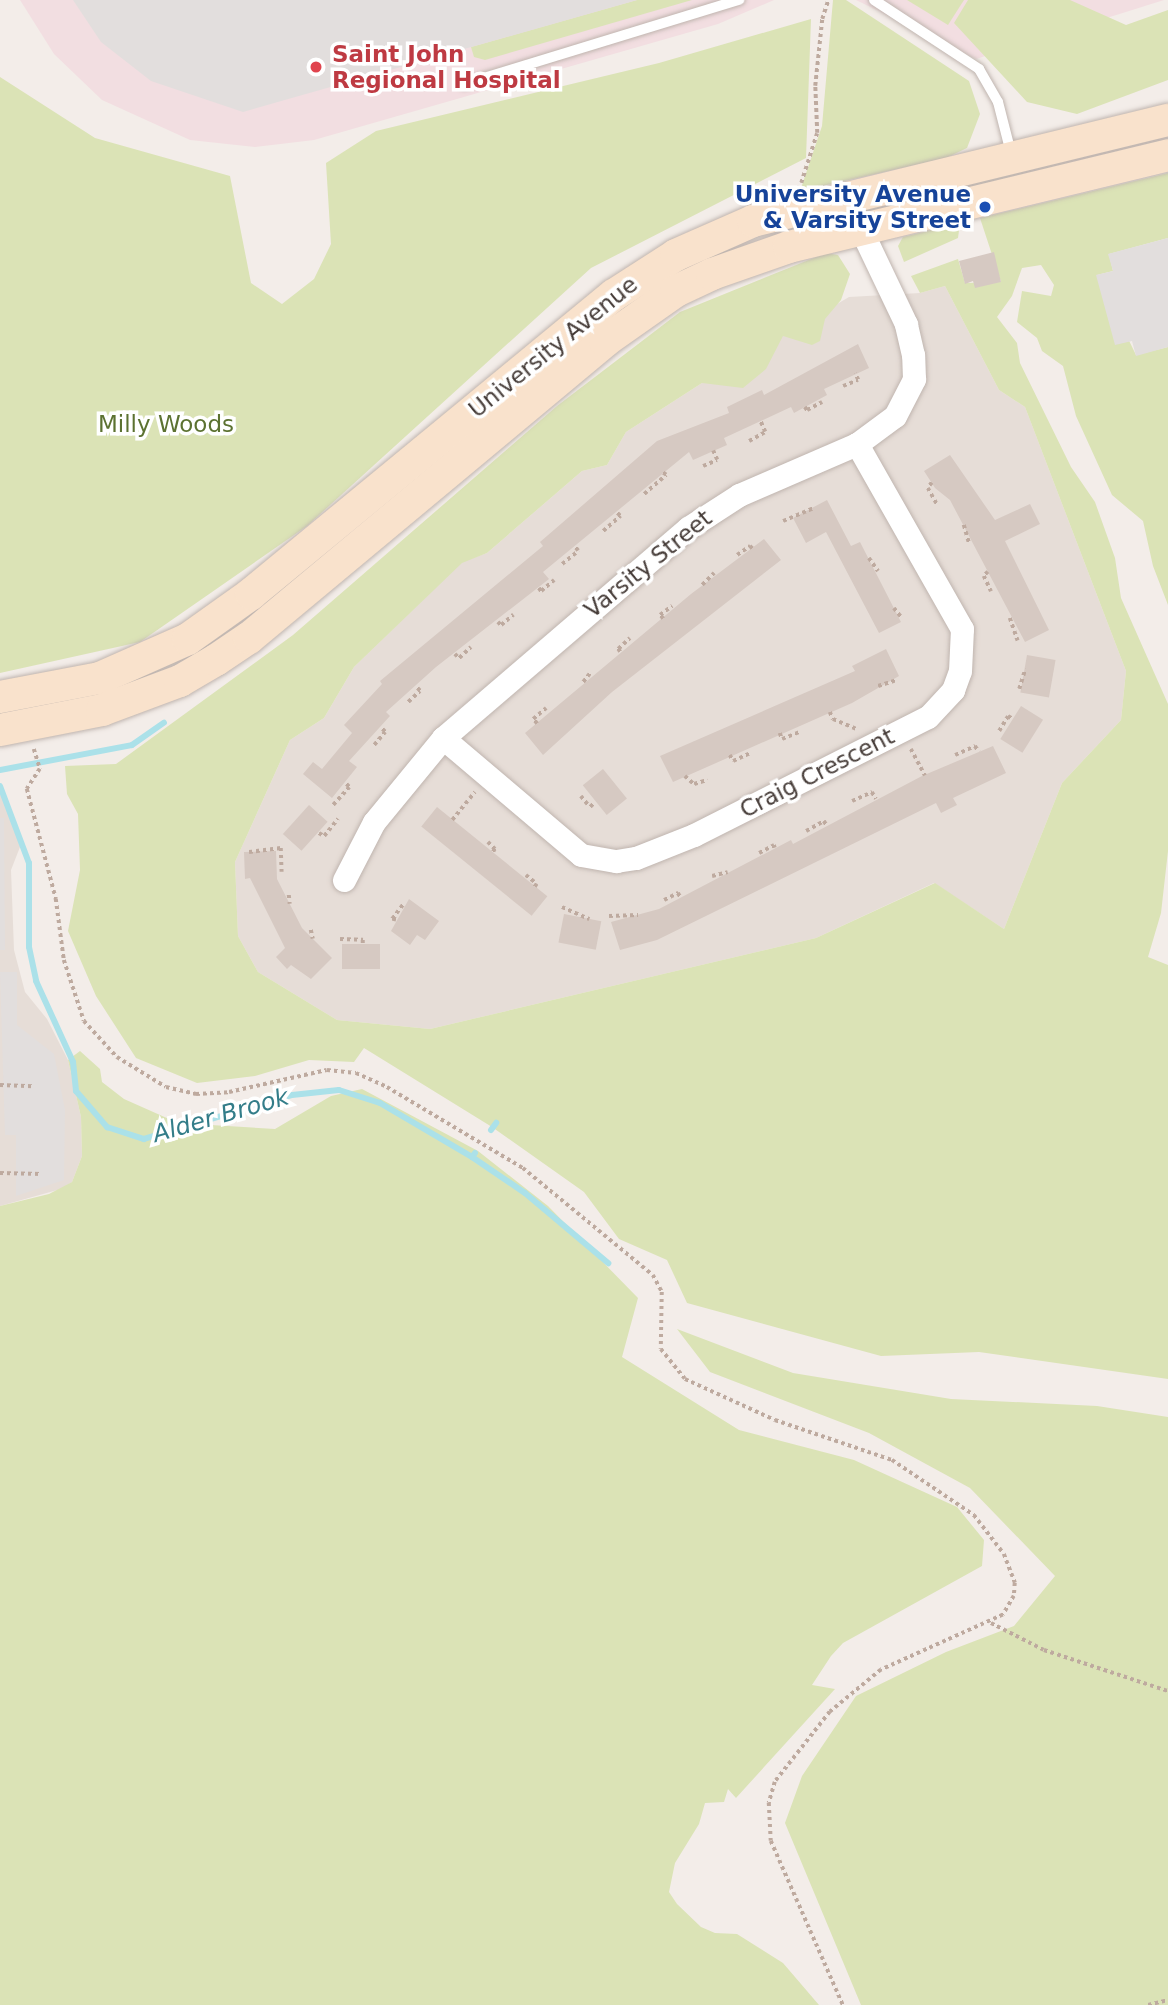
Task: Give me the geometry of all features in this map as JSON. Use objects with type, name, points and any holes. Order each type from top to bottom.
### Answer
[{"type":"main road","name":"University Avenue","points":[[13,729],[142,697],[180,681],[238,645],[605,341],[676,291],[751,258],[861,229],[1168,120]]},
{"type":"main road","name":"University Avenue","points":[[0,697],[100,678],[188,639],[251,594],[647,271],[718,235],[786,213],[846,198],[1168,155]]},
{"type":"street","name":"Varsity Street","points":[[344,880],[374,822],[443,738],[688,528],[740,495],[857,444],[895,416],[914,379],[905,324],[846,198]]},
{"type":"street","name":"Craig Crescent","points":[[443,738],[581,855],[616,860],[636,858],[694,835],[928,717],[953,690],[960,671],[962,629],[857,444]]},
{"type":"lane","points":[[464,84],[739,0]]},
{"type":"lane","points":[[874,0],[979,69],[998,102],[1017,175]]},
{"type":"path","points":[[786,213],[814,154],[815,86],[822,19],[828,0]]},
{"type":"path","points":[[843,386],[858,380],[856,374]]},
{"type":"path","points":[[806,407],[822,402]]},
{"type":"path","points":[[749,441],[765,432],[760,421]]},
{"type":"path","points":[[703,466],[717,460],[713,451]]},
{"type":"path","points":[[644,494],[666,475],[663,472]]},
{"type":"path","points":[[932,483],[928,488],[937,504]]},
{"type":"path","points":[[783,522],[813,508]]},
{"type":"path","points":[[603,531],[620,516],[616,512]]},
{"type":"path","points":[[964,525],[969,544]]},
{"type":"path","points":[[562,564],[578,551],[574,546]]},
{"type":"path","points":[[737,555],[750,546],[752,549]]},
{"type":"path","points":[[869,558],[878,571]]},
{"type":"path","points":[[988,572],[984,576],[991,591]]},
{"type":"path","points":[[702,585],[714,573]]},
{"type":"path","points":[[538,588],[541,591],[554,580]]},
{"type":"path","points":[[663,619],[660,615],[672,606]]},
{"type":"path","points":[[894,608],[902,618]]},
{"type":"path","points":[[498,622],[501,625],[513,615]]},
{"type":"path","points":[[1010,618],[1018,641]]},
{"type":"path","points":[[620,652],[618,649],[630,638]]},
{"type":"path","points":[[455,654],[459,658],[471,648]]},
{"type":"path","points":[[1019,689],[1025,669]]},
{"type":"path","points":[[583,682],[590,673]]},
{"type":"path","points":[[878,687],[898,680]]},
{"type":"path","points":[[408,702],[420,691],[415,686]]},
{"type":"path","points":[[537,724],[533,719],[546,708]]},
{"type":"path","points":[[830,712],[833,719],[857,729]]},
{"type":"path","points":[[999,731],[1008,716],[1013,719]]},
{"type":"path","points":[[374,745],[385,732],[380,727]]},
{"type":"path","points":[[13,729],[40,769],[27,789],[77,1005],[100,1042],[117,1057],[166,1087],[196,1094],[229,1092],[327,1070],[356,1073],[387,1087],[514,1162],[653,1275],[662,1292],[661,1349],[685,1379],[775,1420],[872,1451],[916,1474],[974,1515],[1004,1553],[1015,1583],[1010,1607],[990,1623],[939,1640],[881,1670],[830,1712],[775,1782],[769,1803],[771,1841],[843,2005]]},
{"type":"path","points":[[901,731],[925,775]]},
{"type":"path","points":[[780,733],[782,739],[799,732]]},
{"type":"path","points":[[956,755],[975,746],[979,752]]},
{"type":"path","points":[[730,755],[733,761],[750,753]]},
{"type":"path","points":[[685,776],[694,784],[707,780]]},
{"type":"path","points":[[452,820],[488,777]]},
{"type":"path","points":[[334,805],[349,786],[344,782]]},
{"type":"path","points":[[852,801],[872,792],[876,799]]},
{"type":"path","points":[[582,796],[590,807],[593,804]]},
{"type":"path","points":[[319,832],[324,836],[338,819]]},
{"type":"path","points":[[806,831],[824,821],[827,827]]},
{"type":"path","points":[[488,842],[495,849],[493,853]]},
{"type":"path","points":[[759,853],[774,845],[775,848]]},
{"type":"path","points":[[249,852],[281,848],[282,872]]},
{"type":"path","points":[[712,876],[728,872]]},
{"type":"path","points":[[526,875],[537,884],[535,887]]},
{"type":"path","points":[[664,900],[678,893],[681,898]]},
{"type":"path","points":[[289,895],[290,904]]},
{"type":"path","points":[[396,920],[392,919],[404,903]]},
{"type":"path","points":[[562,907],[589,919]]},
{"type":"path","points":[[609,916],[638,915]]},
{"type":"path","points":[[311,930],[313,939]]},
{"type":"path","points":[[340,939],[363,940],[363,945]]},
{"type":"path","points":[[0,1085],[33,1086]]},
{"type":"path","points":[[0,1173],[42,1174]]},
{"type":"path","points":[[990,1623],[1044,1650],[1168,1691]]},
{"type":"path","points":[[1148,2005],[1168,2000]]},
{"type":"shaded area","name":"Saint John Regional Hospital","points":[[20,0],[774,0],[718,24],[314,140],[255,147],[190,140],[102,100],[54,54]]},
{"type":"shaded area","points":[[73,0],[637,0],[243,112],[151,81],[101,42]]},
{"type":"shaded area","points":[[856,0],[1164,0],[976,59]]},
{"type":"shaded area","points":[[1168,238],[1168,347],[1136,356],[1132,341],[1115,345],[1096,275],[1113,271],[1108,254]]},
{"type":"shaded area","points":[[945,286],[999,390],[1025,407],[1126,671],[1121,720],[1062,783],[1004,929],[934,883],[816,938],[430,1029],[337,1020],[258,972],[238,936],[235,862],[290,740],[324,718],[354,667],[462,562],[487,553],[582,471],[607,465],[626,432],[702,383],[849,297],[920,293]]},
{"type":"shaded area","points":[[0,794],[12,817],[20,847],[11,870],[14,950],[25,992],[47,1019],[68,1060],[81,1117],[82,1156],[72,1182],[61,1189],[0,1206]]},
{"type":"shaded area","points":[[0,818],[4,818],[5,950],[0,950]]},
{"type":"shaded area","points":[[0,972],[17,972],[17,1025],[54,1054],[65,1110],[64,1180],[16,1196],[16,1135],[5,1135]]},
{"type":"green space","points":[[637,0],[692,0],[485,60],[474,57],[471,47]]},
{"type":"green space","points":[[833,0],[846,0],[969,81],[980,114],[967,148],[946,158],[800,191],[822,126]]},
{"type":"green space","points":[[907,0],[964,0],[948,25]]},
{"type":"green space","points":[[968,0],[1070,0],[1126,25],[1168,10],[1168,80],[1077,114],[1027,102],[954,23]]},
{"type":"green space","name":"Milly Woods","points":[[811,19],[806,158],[591,268],[307,526],[140,642],[0,673],[0,77],[95,138],[230,176],[251,283],[282,304],[314,279],[331,244],[326,163],[376,131],[659,63]]},
{"type":"green space","points":[[1168,173],[1168,238],[1109,254],[1113,271],[1097,275],[1136,355],[1168,347],[1168,605],[1153,566],[1143,521],[1112,495],[1076,416],[1063,366],[1042,351],[1037,338],[1017,322],[1022,291],[1051,296],[1054,285],[1041,265],[1022,268],[1012,296],[997,317],[1017,343],[1020,363],[1071,467],[1095,502],[1115,558],[1121,598],[1168,704],[1168,851],[1161,913],[1148,957],[1168,965],[1168,1379],[979,1352],[881,1356],[687,1303],[667,1260],[619,1239],[584,1192],[492,1127],[364,1048],[354,1062],[309,1060],[255,1076],[197,1083],[136,1058],[96,996],[68,931],[80,870],[78,814],[67,794],[65,766],[116,764],[293,635],[557,406],[680,312],[826,253],[838,255],[850,274],[841,300],[825,319],[820,341],[812,345],[783,336],[766,369],[743,388],[702,383],[626,432],[607,465],[582,471],[487,553],[462,563],[354,667],[324,718],[290,740],[235,862],[238,936],[258,972],[337,1020],[430,1029],[816,938],[935,883],[1004,929],[1062,783],[1121,720],[1126,671],[1025,407],[999,390],[945,286],[920,293],[911,276],[958,259],[965,283],[1001,282],[980,218]]},
{"type":"green space","points":[[960,223],[958,238],[904,262],[898,246],[903,237]]},
{"type":"green space","points":[[80,1051],[100,1069],[102,1082],[124,1099],[178,1123],[275,1129],[331,1096],[362,1089],[478,1151],[548,1206],[638,1298],[622,1357],[739,1430],[854,1460],[957,1507],[984,1540],[982,1566],[843,1643],[812,1685],[835,1689],[736,1798],[728,1789],[724,1802],[705,1803],[699,1824],[675,1863],[669,1892],[677,1904],[701,1927],[715,1933],[737,1934],[783,1963],[819,2005],[0,2005],[0,1206],[49,1194],[72,1182],[82,1156],[81,1117],[68,1060]]},
{"type":"green space","points":[[677,1329],[793,1373],[951,1399],[1097,1406],[1168,1417],[1168,2005],[861,2005],[785,1823],[802,1776],[856,1696],[946,1652],[1014,1626],[1055,1576],[970,1488],[869,1433],[710,1372]]},
{"type":"building","points":[[994,252],[1001,282],[975,288],[973,281],[965,284],[959,261]]},
{"type":"building","points":[[858,344],[869,368],[824,389],[827,395],[794,413],[791,407],[724,438],[727,445],[693,460],[689,452],[543,572],[549,579],[436,667],[386,712],[390,716],[349,761],[357,767],[332,798],[303,774],[313,762],[322,769],[352,733],[344,725],[382,684],[380,681],[543,546],[540,542],[657,441],[729,413],[727,407],[762,390],[764,395]]},
{"type":"building","points":[[950,455],[995,520],[1030,504],[1040,524],[1005,541],[1049,630],[1025,642],[950,500],[935,488],[924,471]]},
{"type":"building","points":[[827,500],[851,546],[860,542],[901,622],[879,633],[826,532],[806,543],[793,518]]},
{"type":"building","points":[[764,539],[781,560],[612,692],[543,755],[525,733],[691,594]]},
{"type":"building","points":[[886,649],[899,676],[852,703],[673,782],[660,756],[855,671],[852,666]]},
{"type":"building","points":[[1027,655],[1056,660],[1049,697],[1020,692]]},
{"type":"building","points":[[1021,706],[1043,720],[1022,753],[1000,739]]},
{"type":"building","points":[[993,746],[1006,773],[953,798],[957,805],[941,813],[936,803],[657,940],[620,950],[611,922],[659,909],[791,840],[793,844],[922,776]]},
{"type":"building","points":[[603,769],[627,799],[607,815],[583,785]]},
{"type":"building","points":[[309,805],[328,822],[301,851],[283,834]]},
{"type":"building","points":[[437,807],[547,896],[532,916],[421,826]]},
{"type":"building","points":[[276,851],[277,879],[302,928],[332,958],[311,979],[291,965],[287,969],[276,957],[285,948],[250,878],[245,879],[244,852]]},
{"type":"building","points":[[409,899],[439,921],[425,940],[417,935],[410,945],[391,931]]},
{"type":"building","points":[[564,914],[601,921],[596,950],[558,942]]},
{"type":"building","points":[[342,944],[380,944],[380,969],[342,969]]},
{"type":"waterway","points":[[0,770],[132,745],[164,723]]},
{"type":"waterway","name":"Alder Brook","points":[[0,786],[29,863],[29,947],[36,981],[73,1062],[76,1091],[107,1127],[144,1139],[292,1095],[339,1090],[380,1103],[472,1157],[475,1153]]},
{"type":"waterway","name":"Alder Brook","points":[[491,1130],[496,1123]]},
{"type":"waterway","points":[[472,1157],[525,1193],[608,1263]]},
{"type":"place","name":"Saint John Regional Hospital","points":[[316,67]]},
{"type":"place","name":"University Avenue & Varsity Street","points":[[985,207]]}]
